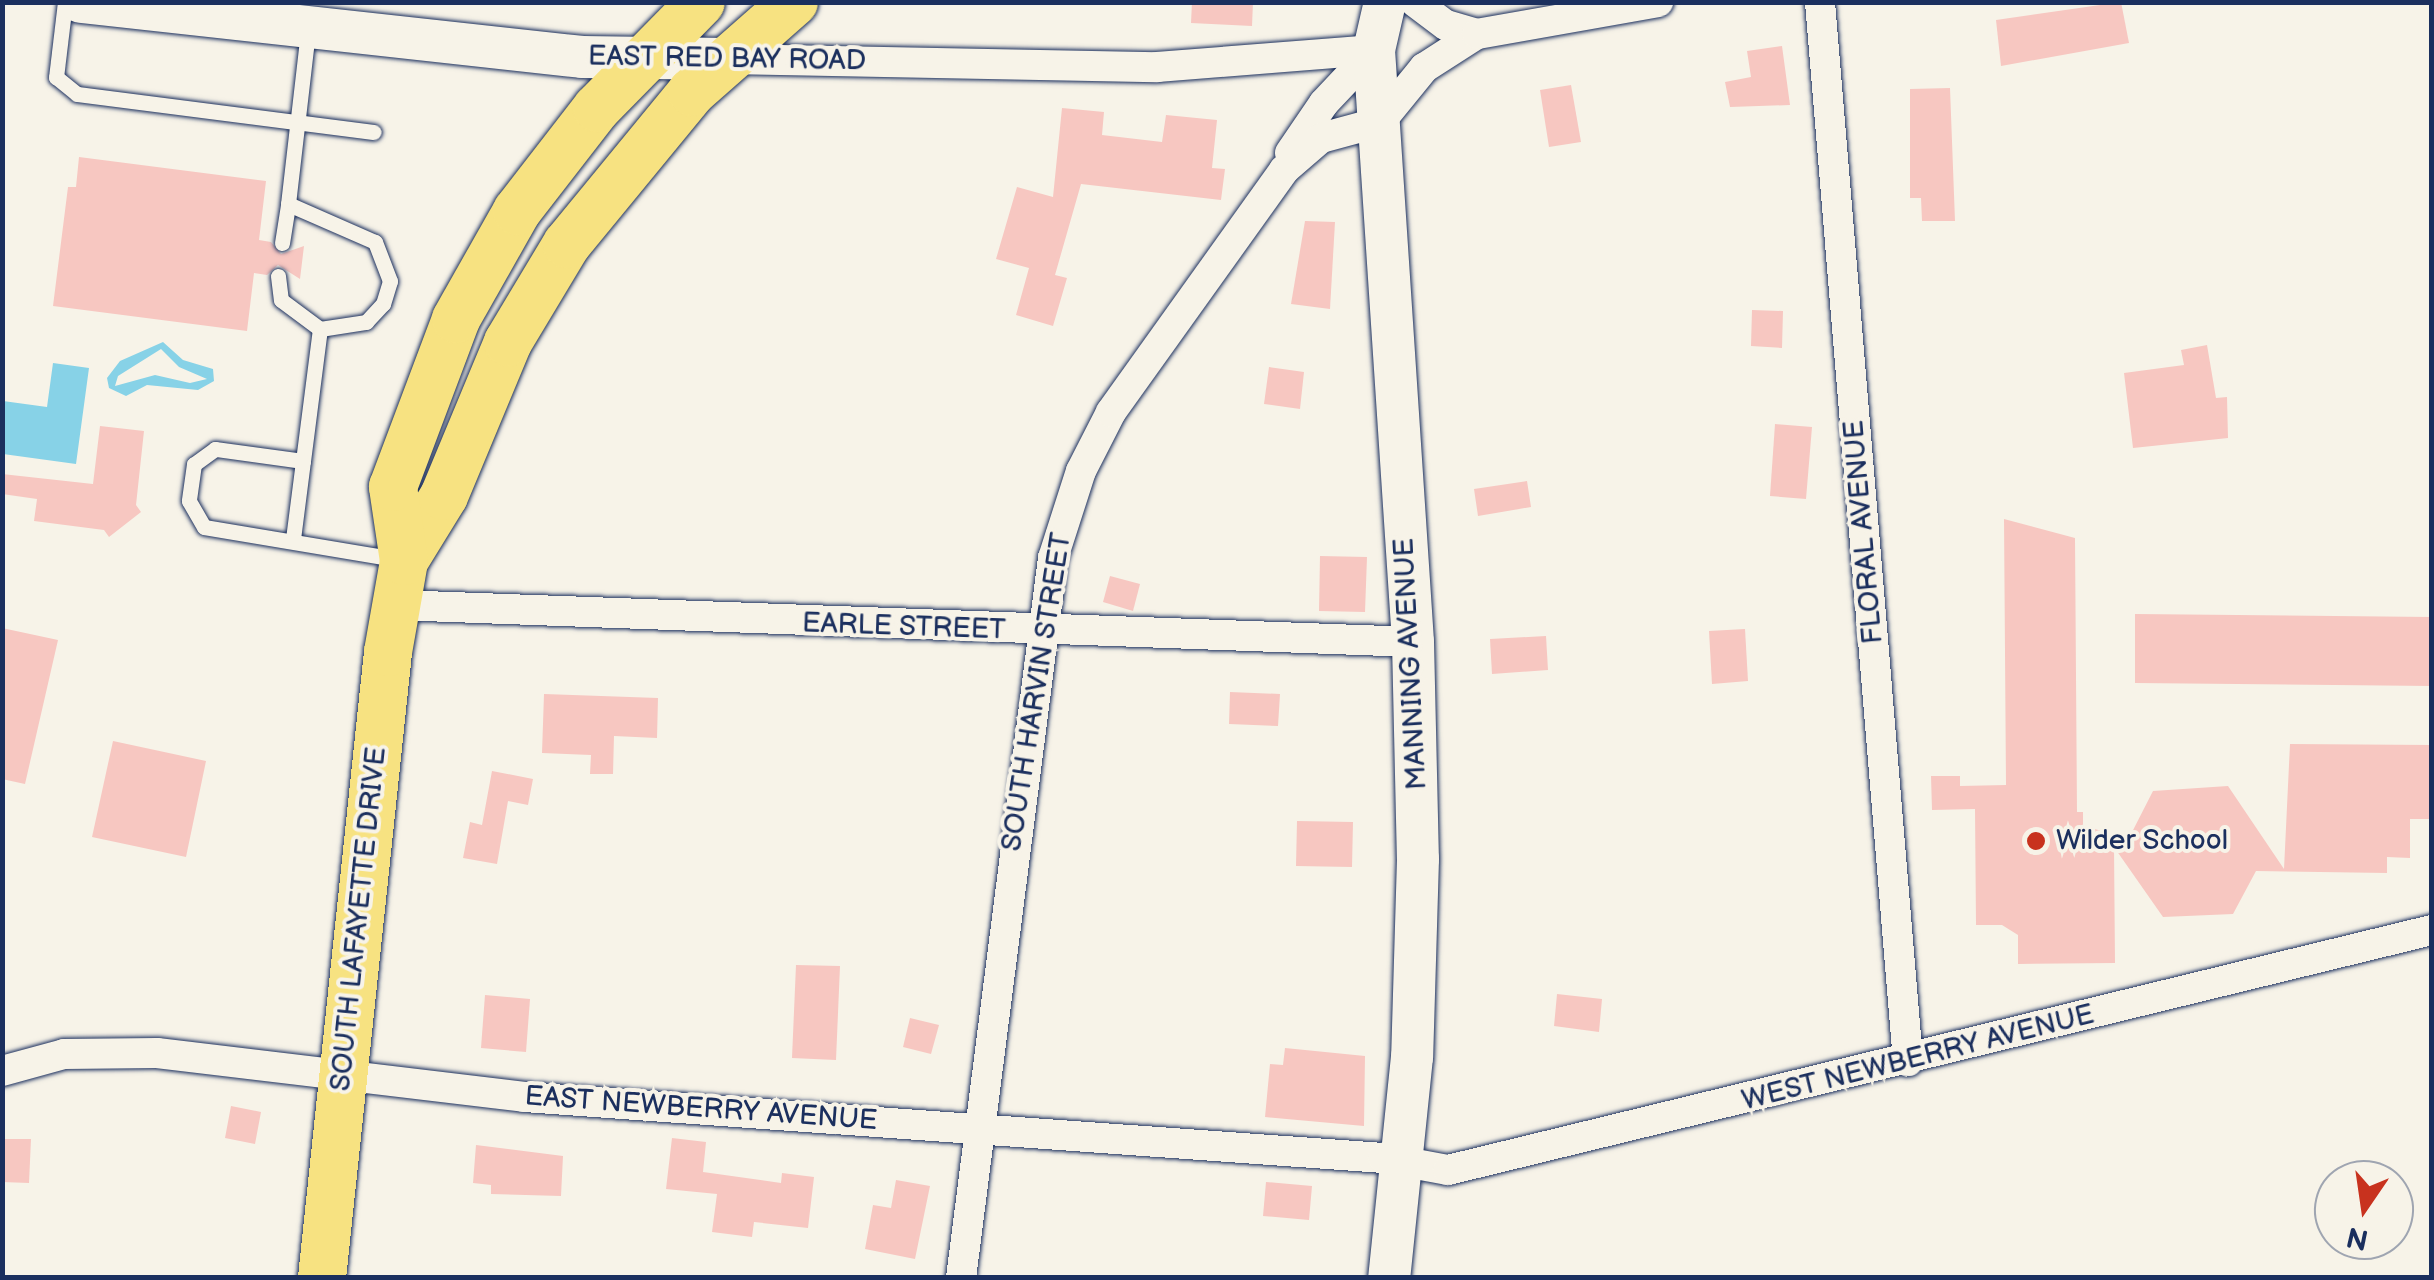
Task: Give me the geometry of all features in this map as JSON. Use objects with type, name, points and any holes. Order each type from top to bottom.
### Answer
[{"type":"main road","name":"EAST RED BAY ROAD","points":[[81,2],[308,32],[640,60],[726,58]]},
{"type":"main road","name":"SOUTH LAFAYETTE DRIVE","points":[[322,1278],[341,1075],[400,583],[393,487],[456,319],[546,171],[640,60],[701,2]]},
{"type":"main road","name":"SOUTH LAFAYETTE DRIVE","points":[[400,583],[444,496],[481,398],[535,293],[608,189],[726,58],[794,2]]},
{"type":"main road","name":"MANNING AVENUE","points":[[1356,2],[1374,50],[1380,122],[1412,642],[1418,859],[1402,1163],[1389,1278]]},
{"type":"main road","name":"MANNING AVENUE","points":[[1374,50],[1385,2]]},
{"type":"street","points":[[1416,2],[1446,25],[1476,34]]},
{"type":"street","points":[[1380,122],[1424,68],[1476,34],[1658,2]]},
{"type":"street","name":"FLORAL AVENUE","points":[[1820,2],[1908,1061]]},
{"type":"street","name":"EAST RED BAY ROAD","points":[[726,58],[1157,67],[1374,50]]},
{"type":"street","name":"SOUTH HARVIN STREET","points":[[1284,170],[1296,139],[1374,50]]},
{"type":"street","name":"SOUTH HARVIN STREET","points":[[961,1278],[1042,632],[1061,526],[1111,412],[1284,170],[1321,138],[1380,122]]},
{"type":"street","name":"EARLE STREET","points":[[400,583],[1042,632],[1412,642]]},
{"type":"street","name":"WEST NEWBERRY AVENUE","points":[[1402,1163],[1462,1168],[2432,930]]},
{"type":"street","name":"EAST NEWBERRY AVENUE","points":[[2,1071],[41,1058],[104,1052],[524,1097],[980,1128],[1402,1163]]},
{"type":"lane","points":[[65,2],[56,77],[78,94],[374,132]]},
{"type":"lane","points":[[282,243],[308,32]]},
{"type":"lane","points":[[278,276],[281,300],[320,329],[366,322],[383,304],[390,281],[386,260],[375,242],[288,204]]},
{"type":"lane","points":[[293,539],[320,329]]},
{"type":"lane","points":[[303,462],[215,449],[194,464],[193,517],[204,527],[293,539],[400,583]]},
{"type":"water","points":[[163,342],[183,360],[213,369],[214,381],[198,390],[147,385],[126,396],[109,388],[107,378],[120,361]],"holes":[[[161,349],[179,367],[207,379],[190,383],[155,375],[115,386],[118,376]]]},
{"type":"water","points":[[53,363],[89,368],[76,464],[3,454],[3,401],[47,407]]},
{"type":"building","points":[[1192,2],[1253,2],[1252,26],[1191,23]]},
{"type":"building","points":[[2121,2],[2129,43],[2001,66],[1996,20]]},
{"type":"building","points":[[1782,46],[1790,105],[1730,107],[1725,82],[1751,77],[1747,51]]},
{"type":"building","points":[[1571,85],[1581,142],[1549,147],[1540,90]]},
{"type":"building","points":[[1950,88],[1955,221],[1922,221],[1921,198],[1910,198],[1910,89]]},
{"type":"building","points":[[1062,108],[1104,112],[1102,135],[1162,142],[1166,115],[1217,120],[1212,168],[1225,169],[1221,200],[1081,184],[1055,275],[1067,278],[1053,326],[1016,315],[1029,268],[996,259],[1017,187],[1053,197]]},
{"type":"building","points":[[79,157],[266,181],[259,240],[271,242],[281,254],[304,246],[300,279],[278,265],[267,275],[254,273],[247,331],[53,306],[68,187],[76,187]]},
{"type":"building","points":[[1305,221],[1335,222],[1330,309],[1291,304]]},
{"type":"building","points":[[1752,310],[1783,311],[1782,348],[1751,346]]},
{"type":"building","points":[[2207,345],[2216,398],[2227,397],[2228,438],[2133,448],[2124,373],[2184,365],[2181,350]]},
{"type":"building","points":[[1269,367],[1304,372],[1300,409],[1264,404]]},
{"type":"building","points":[[1775,424],[1812,427],[1806,499],[1770,496]]},
{"type":"building","points":[[100,426],[144,431],[136,505],[141,512],[109,537],[104,530],[34,521],[37,499],[2,494],[2,474],[93,484]]},
{"type":"building","points":[[1527,481],[1531,507],[1478,516],[1474,489]]},
{"type":"building","points":[[2004,519],[2075,538],[2077,812],[2083,812],[2083,826],[2129,838],[2153,791],[2228,786],[2284,869],[2290,744],[2432,745],[2432,819],[2410,819],[2410,858],[2387,857],[2387,873],[2256,871],[2233,914],[2163,917],[2114,847],[2115,963],[2018,964],[2018,935],[2002,925],[1976,925],[1975,809],[1932,810],[1931,776],[1960,776],[1960,786],[2006,785]]},
{"type":"building","points":[[1320,556],[1367,557],[1365,612],[1319,611]]},
{"type":"building","points":[[1110,576],[1140,584],[1133,611],[1103,602]]},
{"type":"building","points":[[2135,614],[2432,617],[2432,686],[2135,683]]},
{"type":"building","points":[[2,628],[58,640],[25,784],[2,779]]},
{"type":"building","points":[[1745,629],[1748,681],[1712,684],[1709,631]]},
{"type":"building","points":[[1546,636],[1548,670],[1492,674],[1490,639]]},
{"type":"building","points":[[1230,692],[1280,694],[1278,726],[1229,724]]},
{"type":"building","points":[[544,694],[658,698],[657,738],[614,736],[613,774],[590,774],[591,755],[542,753]]},
{"type":"building","points":[[113,741],[206,761],[186,857],[92,837]]},
{"type":"building","points":[[492,771],[533,779],[528,805],[508,801],[497,864],[463,858],[470,822],[482,825]]},
{"type":"building","points":[[1297,821],[1353,822],[1352,867],[1296,866]]},
{"type":"building","points":[[796,965],[840,966],[836,1060],[792,1058]]},
{"type":"building","points":[[1557,994],[1602,999],[1599,1032],[1554,1026]]},
{"type":"building","points":[[485,995],[530,999],[526,1052],[481,1048]]},
{"type":"building","points":[[910,1018],[939,1025],[931,1054],[903,1047]]},
{"type":"building","points":[[1285,1048],[1365,1056],[1364,1126],[1265,1117],[1270,1064],[1283,1065]]},
{"type":"building","points":[[231,1106],[261,1112],[255,1144],[225,1138]]},
{"type":"building","points":[[672,1138],[706,1142],[703,1172],[781,1183],[782,1173],[814,1177],[808,1228],[754,1222],[752,1237],[712,1232],[717,1194],[666,1189]]},
{"type":"building","points":[[2,1139],[31,1139],[29,1183],[2,1182]]},
{"type":"building","points":[[476,1145],[563,1156],[561,1196],[491,1194],[491,1185],[473,1183]]},
{"type":"building","points":[[896,1180],[930,1186],[915,1259],[865,1249],[873,1205],[891,1208]]},
{"type":"building","points":[[1266,1182],[1312,1186],[1309,1220],[1263,1216]]},
{"type":"place","name":"Wilder School","points":[[2036,841]]}]
